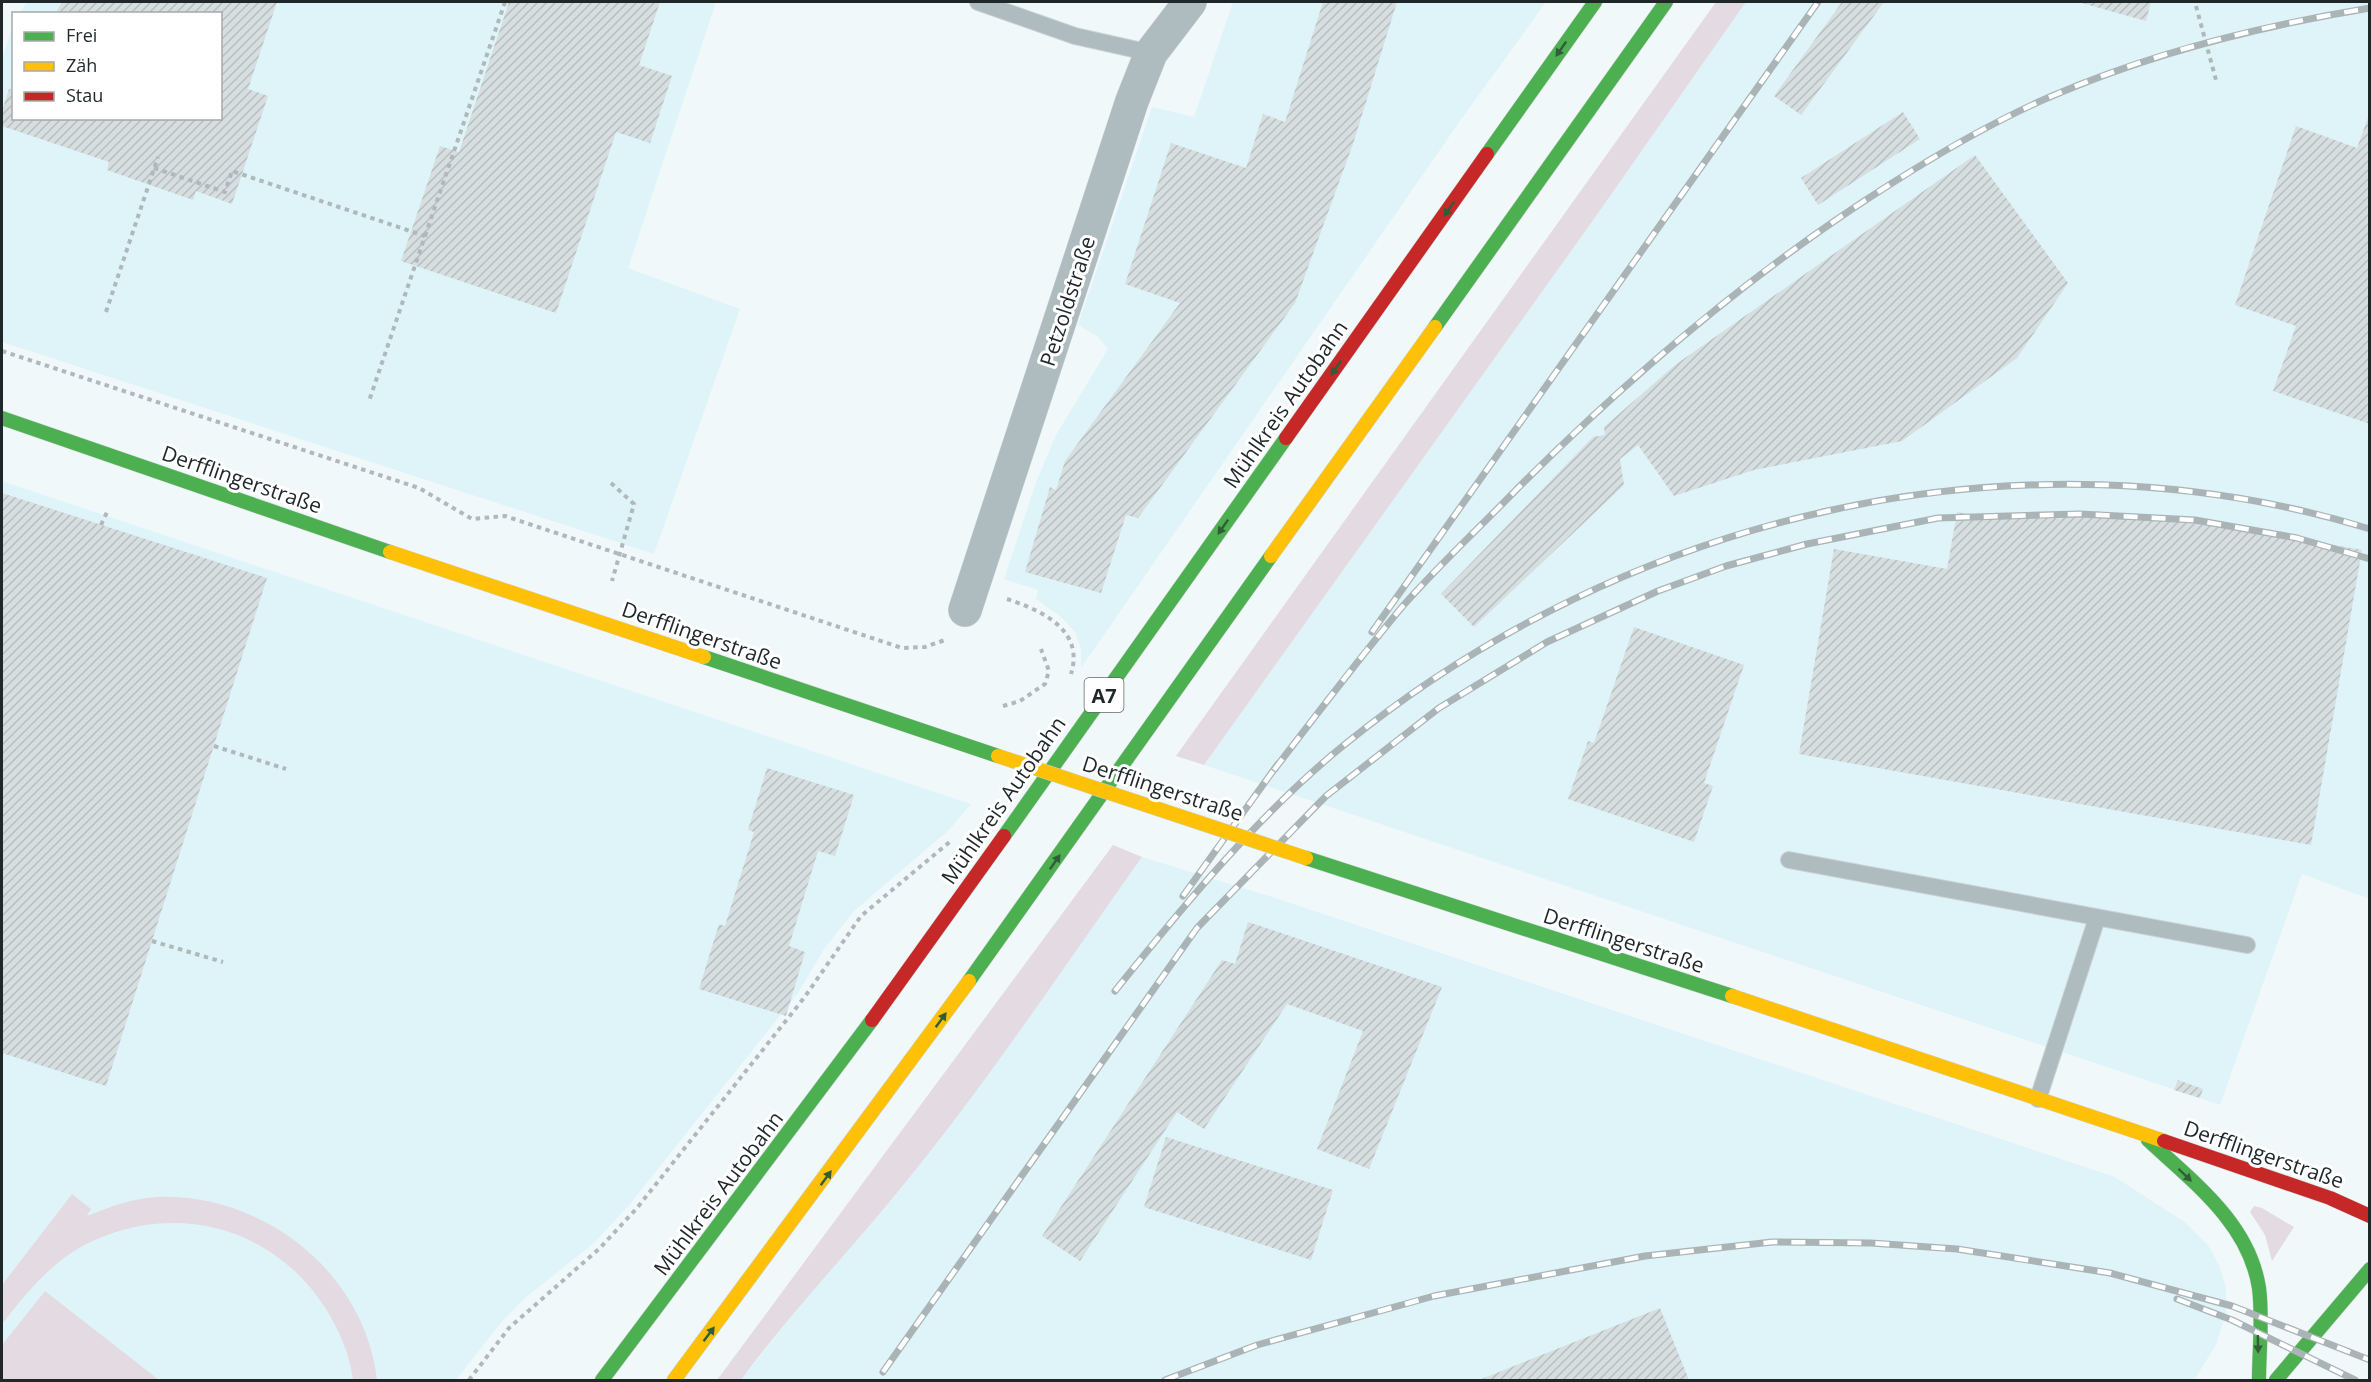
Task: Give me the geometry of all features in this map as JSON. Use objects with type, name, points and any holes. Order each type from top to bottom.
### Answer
[{"type":"main road","name":"Mühlkreis Autobahn","points":[[602,1380],[895,989],[1595,2]]},
{"type":"main road","name":"A7","points":[[674,1380],[942,1019],[1666,2]]},
{"type":"main road","name":"Derfflingerstraße","points":[[2,418],[361,542],[998,756],[1912,1054],[2330,1198],[2370,1216]]},
{"type":"main road","name":"Derfflingerstraße","points":[[2143,1134],[2222,1211],[2250,1251],[2259,1288],[2259,1380]]},
{"type":"main road","points":[[2276,1380],[2370,1269]]},
{"type":"street","name":"Petzoldstraße","points":[[969,599],[1132,101],[1151,53],[1190,2]]},
{"type":"lane","points":[[978,2],[1075,36],[1151,53]]},
{"type":"lane","points":[[1789,860],[2247,945]]},
{"type":"lane","points":[[2038,1099],[2097,918]]},
{"type":"path","points":[[369,401],[505,2]]},
{"type":"path","points":[[2196,6],[2216,80]]},
{"type":"path","points":[[106,312],[158,157]]},
{"type":"path","points":[[154,168],[225,192],[232,171],[425,236]]},
{"type":"path","points":[[2,351],[419,488],[472,519],[505,516],[902,648],[925,647],[943,642],[956,631],[969,599],[1039,610],[1060,625],[1070,639],[1074,654],[1068,682]]},
{"type":"path","points":[[610,483],[634,504],[612,581]]},
{"type":"path","points":[[101,525],[108,510]]},
{"type":"path","points":[[1003,706],[1027,697],[1046,684],[1049,671],[1041,649]]},
{"type":"path","points":[[214,746],[286,770]]},
{"type":"path","points":[[469,1380],[510,1328],[600,1248],[637,1209],[804,998],[861,915],[954,838]]},
{"type":"path","points":[[152,941],[223,962]]},
{"type":"shaded area","points":[[27,2],[716,2],[628,268],[740,309],[654,554],[2,342],[2,59],[12,27],[12,120],[222,120],[222,12],[21,12]]},
{"type":"shaded area","points":[[1233,2],[1546,2],[1460,121],[1081,668],[1081,648],[1075,632],[1060,616],[1036,599],[1038,590],[1004,579],[1036,482],[1056,435],[1108,349],[1098,337],[1078,325],[1152,107],[1194,117]]},
{"type":"shaded area","points":[[1716,2],[1746,2],[1204,765],[1176,756]]},
{"type":"shaded area","points":[[1746,2],[2369,2],[2369,899],[2302,874],[2220,1105],[1204,765]]},
{"type":"shaded area","points":[[2,481],[971,804],[949,830],[854,911],[824,949],[798,993],[630,1204],[594,1243],[525,1298],[500,1324],[456,1380],[2,1380]]},
{"type":"shaded area","points":[[1113,845],[1142,857],[964,1108],[901,1188],[779,1331],[741,1380],[717,1380]]},
{"type":"shaded area","points":[[1142,857],[1266,895],[2115,1177],[2186,1223],[2208,1245],[2220,1267],[2226,1288],[2226,1313],[2216,1345],[2194,1380],[741,1380],[823,1276],[901,1189]]},
{"type":"shaded area","points":[[72,1194],[91,1209],[87,1216],[130,1201],[157,1197],[197,1199],[235,1209],[270,1225],[303,1247],[330,1274],[353,1306],[368,1341],[377,1380],[353,1380],[343,1343],[326,1309],[305,1282],[280,1259],[253,1242],[224,1230],[192,1224],[160,1224],[128,1229],[81,1247],[43,1276],[2,1324],[2,1285]]},
{"type":"shaded area","points":[[2254,1206],[2262,1208],[2294,1227],[2272,1261],[2265,1235],[2250,1212]]},
{"type":"shaded area","points":[[45,1291],[159,1380],[2,1380],[2,1345]]},
{"type":"building","points":[[62,2],[277,2],[248,89],[268,96],[232,204],[196,191],[193,200],[107,170],[109,162],[2,126],[2,111],[9,89],[12,90],[12,120],[222,120],[222,12],[56,12]]},
{"type":"building","points":[[509,2],[660,2],[639,65],[672,76],[650,143],[616,132],[556,313],[401,261],[440,146],[459,152]]},
{"type":"building","points":[[1323,2],[1397,2],[1353,144],[1295,303],[1138,518],[1126,515],[1101,593],[1025,572],[1050,487],[1056,490],[1065,461],[1180,303],[1125,284],[1171,143],[1246,168],[1263,114],[1285,122]]},
{"type":"building","points":[[1842,2],[1884,2],[1801,115],[1774,96]]},
{"type":"building","points":[[2078,2],[2151,2],[2146,21]]},
{"type":"building","points":[[1903,112],[1920,139],[1818,205],[1801,178]]},
{"type":"building","points":[[2370,112],[2370,424],[2273,391],[2296,326],[2235,305],[2296,126],[2357,148]]},
{"type":"building","points":[[1975,155],[2068,283],[2017,358],[1902,441],[1754,470],[1674,496],[1638,445],[1620,459],[1624,485],[1474,627],[1441,594],[1593,437],[1605,435],[1604,427],[1675,365]]},
{"type":"building","points":[[2,493],[267,578],[106,1086],[2,1053]]},
{"type":"building","points":[[2062,511],[2095,516],[2096,511],[2132,518],[2133,513],[2164,519],[2165,515],[2362,550],[2311,845],[1799,754],[1834,549],[1947,569],[1957,512],[1989,518],[1990,513],[2024,519],[2025,512],[2061,519]]},
{"type":"building","points":[[1634,627],[1744,665],[1704,783],[1713,786],[1694,842],[1568,799],[1588,741],[1594,743]]},
{"type":"building","points":[[767,768],[854,795],[835,856],[818,851],[789,946],[805,952],[786,1016],[699,989],[719,924],[725,926],[754,832],[748,830]]},
{"type":"building","points":[[1248,922],[1442,987],[1369,1169],[1317,1149],[1363,1031],[1287,1004],[1204,1129],[1177,1112],[1080,1261],[1042,1236],[1222,960],[1235,964]]},
{"type":"building","points":[[2178,1080],[2203,1089],[2200,1098],[2174,1090]]},
{"type":"building","points":[[1166,1137],[1333,1190],[1311,1260],[1144,1207]]},
{"type":"building","points":[[1660,1308],[1689,1380],[1479,1380]]},
{"type":"railway","points":[[1372,632],[1818,2]]},
{"type":"railway","points":[[1274,770],[1402,607],[1560,447],[1695,326],[1839,218],[1969,137],[2031,105],[2090,80],[2208,42],[2288,23],[2370,8]]},
{"type":"railway","points":[[1115,991],[1195,894],[1253,830],[1282,800],[1344,745],[1455,665],[1574,599],[1700,547],[1831,510],[1965,489],[2101,485],[2236,498],[2370,529]]},
{"type":"railway","points":[[883,1372],[1197,928],[1326,796],[1439,708],[1547,642],[1658,591],[1726,566],[1807,544],[1938,518],[2080,514],[2195,520],[2297,538],[2370,559]]},
{"type":"railway","points":[[1183,896],[1278,764]]},
{"type":"railway","points":[[1165,1380],[1257,1345],[1434,1296],[1645,1256],[1772,1242],[1871,1243],[1957,1249],[2110,1273],[2232,1306],[2370,1360]]},
{"type":"railway","points":[[2177,1299],[2232,1320],[2355,1380]]},
{"type":"traffic: fast","points":[[1487,154],[1595,2]]},
{"type":"traffic: fast","points":[[1435,327],[1666,2]]},
{"type":"traffic: fast","points":[[2,418],[390,552]]},
{"type":"traffic: fast","points":[[1004,836],[1286,438]]},
{"type":"traffic: fast","points":[[969,981],[1271,556]]},
{"type":"traffic: fast","points":[[704,657],[998,756]]},
{"type":"traffic: fast","points":[[1306,858],[1732,996]]},
{"type":"traffic: fast","points":[[602,1380],[872,1020]]},
{"type":"traffic: fast","points":[[2148,1140],[2217,1205],[2244,1243],[2259,1288],[2261,1322],[2259,1380]]},
{"type":"traffic: fast","points":[[2276,1380],[2370,1269]]},
{"type":"traffic: slow","points":[[1271,556],[1435,327]]},
{"type":"traffic: slow","points":[[390,552],[704,657]]},
{"type":"traffic: slow","points":[[998,756],[1306,858]]},
{"type":"traffic: slow","points":[[674,1380],[969,981]]},
{"type":"traffic: slow","points":[[1732,996],[2164,1141]]},
{"type":"traffic: jam","points":[[1286,438],[1487,154]]},
{"type":"traffic: jam","points":[[872,1020],[1004,836]]},
{"type":"traffic: jam","points":[[2164,1141],[2330,1198],[2370,1216]]}]
